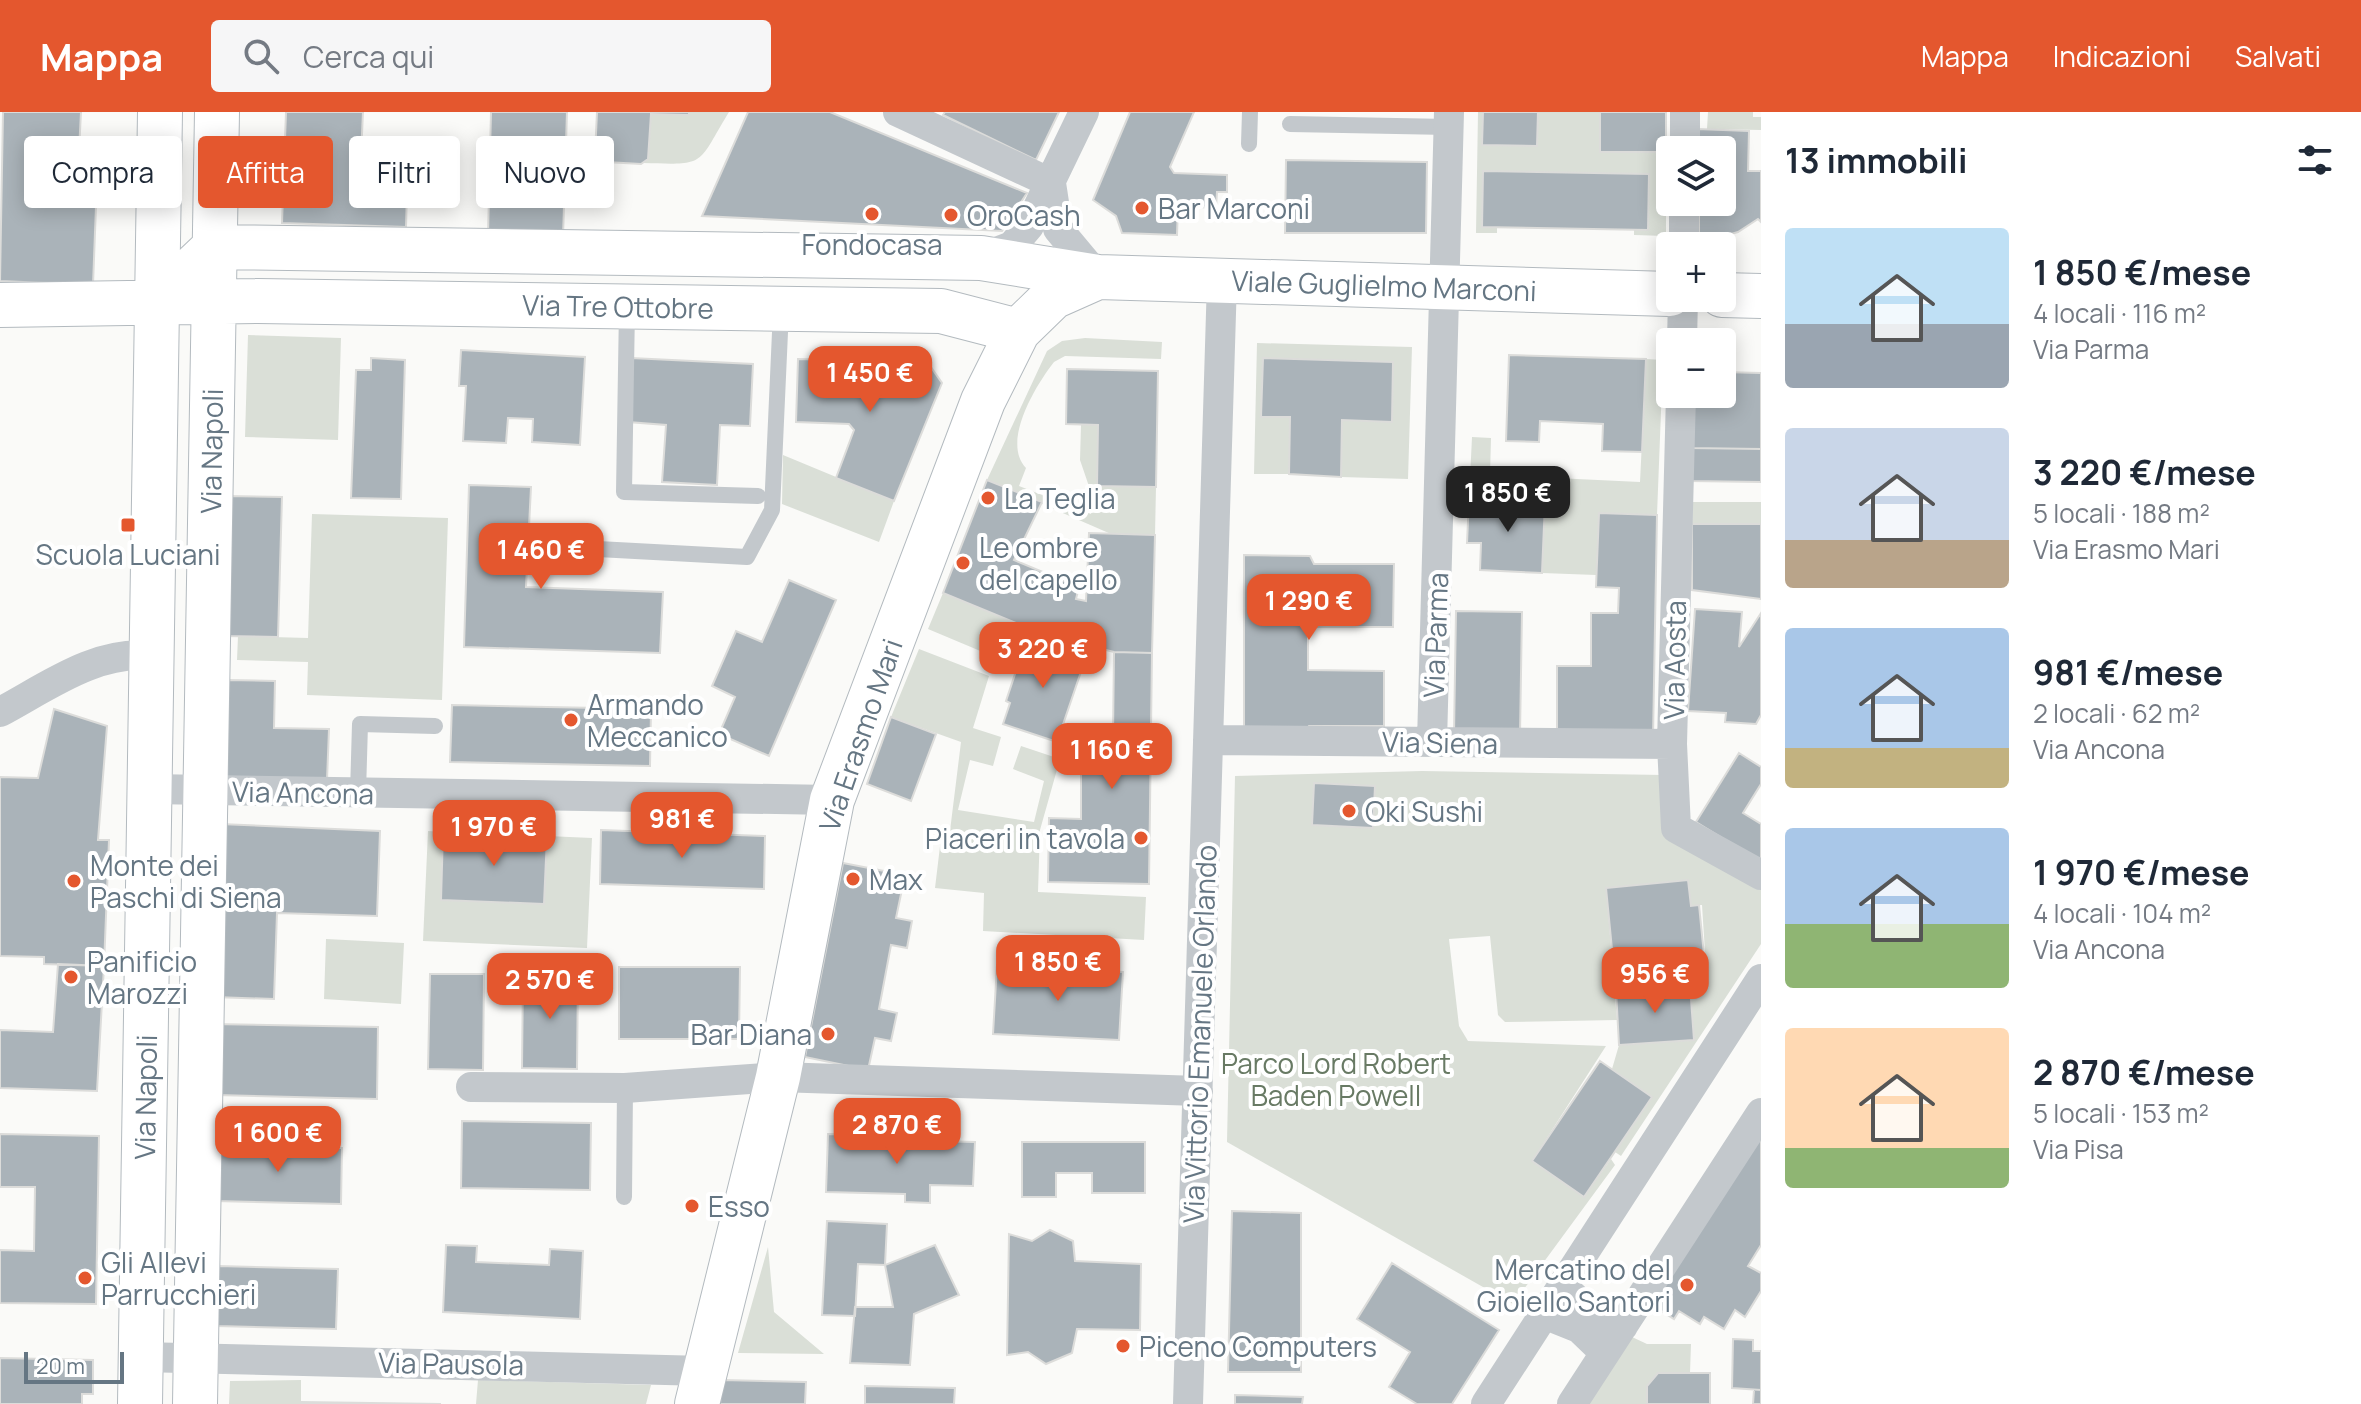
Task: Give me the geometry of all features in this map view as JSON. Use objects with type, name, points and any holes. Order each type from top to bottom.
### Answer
[{"type":"street","name":"Via Napoli","points":[[140,1404],[160,112]]},
{"type":"street","name":"Via Napoli","points":[[195,1404],[217,112]]},
{"type":"street","points":[[981,258],[1012,246],[1029,226],[1084,112]]},
{"type":"street","points":[[1685,112],[1685,136]]},
{"type":"street","points":[[913,115],[1051,183]]},
{"type":"street","name":"Via Parma","points":[[1432,742],[1449,120]]},
{"type":"street","points":[[1051,183],[1058,229],[1098,277]]},
{"type":"street","points":[[156,303],[215,247]]},
{"type":"street","name":"Via Tre Ottobre","points":[[215,247],[981,258],[1098,277]]},
{"type":"street","points":[[437,304],[438,251]]},
{"type":"street","points":[[790,309],[799,256]]},
{"type":"street","name":"Viale Guglielmo Marconi","points":[[1098,277],[1656,294]]},
{"type":"street","name":"Via Erasmo Mari","points":[[701,1388],[778,1077],[832,800],[983,401],[1018,331],[1053,297],[1098,277]]},
{"type":"street","name":"Via Vittorio Emanuele Orlando","points":[[1188,1404],[1222,280]]},
{"type":"street","points":[[1736,295],[1761,296]]},
{"type":"street","name":"Via Tre Ottobre","points":[[0,305],[214,302],[941,311],[1018,331]]},
{"type":"street","name":"Via Aosta","points":[[1681,408],[1672,744],[1676,828],[1761,875]]},
{"type":"street","points":[[0,712],[97,661],[151,656]]},
{"type":"street","name":"Via Siena","points":[[1208,740],[1672,744]]},
{"type":"street","points":[[149,789],[205,790]]},
{"type":"street","name":"Via Ancona","points":[[205,790],[832,800]]},
{"type":"street","points":[[1486,1404],[1761,979]]},
{"type":"street","points":[[471,1087],[625,1088],[778,1077],[1198,1091]]},
{"type":"street","points":[[1572,1404],[1761,1113]]},
{"type":"street","points":[[1562,1286],[1589,1311],[1623,1326]]},
{"type":"street","points":[[1544,1314],[1579,1328],[1605,1353]]},
{"type":"street","points":[[141,1357],[196,1358]]},
{"type":"street","name":"Via Pausola","points":[[196,1358],[701,1388]]},
{"type":"lane","points":[[1249,144],[1250,112]]},
{"type":"lane","points":[[1290,124],[1449,120]]},
{"type":"lane","points":[[627,306],[624,492],[758,496]]},
{"type":"lane","points":[[542,546],[747,557],[772,510],[790,309]]},
{"type":"lane","points":[[358,793],[360,724],[435,726]]},
{"type":"lane","points":[[624,1197],[625,1088]]},
{"type":"green space","points":[[689,112],[729,112],[698,158],[679,163],[643,163],[648,159],[651,114],[689,115]]},
{"type":"green space","points":[[1478,112],[1483,112],[1483,145],[1537,146],[1538,112],[1600,112],[1600,152],[1656,152],[1656,216],[1666,216],[1666,232],[1656,232],[1656,236],[1634,235],[1634,230],[1647,230],[1648,174],[1483,171],[1482,227],[1497,228],[1497,233],[1476,233]]},
{"type":"green space","points":[[1708,112],[1753,112],[1753,117],[1761,117],[1761,130],[1707,129]]},
{"type":"green space","points":[[248,335],[341,338],[338,440],[245,437]]},
{"type":"green space","points":[[1085,338],[1162,342],[1161,359],[1065,356],[1054,362],[1031,399],[1019,429],[1019,457],[1026,468],[1019,486],[1091,514],[1094,501],[1080,460],[1081,425],[1098,425],[1097,485],[1156,487],[1155,535],[1111,534],[987,480],[1047,351],[1062,341]]},
{"type":"green space","points":[[1257,343],[1412,347],[1408,479],[1341,477],[1342,420],[1392,421],[1393,362],[1263,358],[1262,416],[1290,417],[1289,474],[1254,474]]},
{"type":"green space","points":[[1646,359],[1656,360],[1656,408],[1661,408],[1657,515],[1599,513],[1596,575],[1542,573],[1544,502],[1469,499],[1472,437],[1491,438],[1490,475],[1640,482]]},
{"type":"green space","points":[[783,455],[894,501],[879,542],[782,504]]},
{"type":"green space","points":[[1693,502],[1761,502],[1761,524],[1692,524]]},
{"type":"green space","points":[[312,514],[448,518],[442,700],[307,695],[308,662],[237,660],[238,636],[308,638]]},
{"type":"green space","points":[[943,593],[1045,635],[1088,646],[1086,657],[1010,630],[997,658],[928,629]]},
{"type":"green space","points":[[919,649],[989,676],[973,728],[1001,737],[993,766],[970,760],[958,810],[1034,822],[1044,781],[1013,769],[1021,746],[1060,759],[1040,830],[1038,892],[1146,897],[1144,940],[983,931],[984,893],[935,888],[941,838],[949,839],[961,742],[891,717]]},
{"type":"green space","name":"Parco Lord Robert Baden Powell","points":[[1422,771],[1664,775],[1669,832],[1761,883],[1761,944],[1621,1156],[1615,1152],[1652,1097],[1612,1069],[1619,1045],[1694,1040],[1690,985],[1707,984],[1702,905],[1691,906],[1688,880],[1606,888],[1617,1020],[1505,1022],[1498,1015],[1490,936],[1449,939],[1459,1026],[1468,1041],[1606,1046],[1532,1161],[1584,1197],[1611,1159],[1615,1165],[1513,1304],[1227,1142],[1235,776]]},
{"type":"green space","points":[[428,831],[443,832],[441,900],[544,904],[547,836],[592,838],[587,948],[423,941]]},
{"type":"green space","points":[[326,939],[404,943],[401,1004],[324,999]]},
{"type":"green space","points":[[768,1247],[774,1312],[824,1354],[738,1353]]},
{"type":"green space","points":[[1632,1337],[1647,1344],[1691,1344],[1690,1373],[1658,1373],[1647,1386],[1647,1404],[1586,1404]]},
{"type":"green space","points":[[301,1380],[301,1404],[229,1404],[230,1381]]},
{"type":"green space","points":[[478,1380],[651,1385],[646,1404],[476,1404]]},
{"type":"building","points":[[3,112],[81,112],[80,136],[24,136],[24,208],[96,208],[93,285],[0,281]]},
{"type":"building","points":[[286,112],[363,112],[362,136],[349,136],[349,208],[407,208],[406,227],[282,223],[283,208],[333,208],[333,136],[285,136]]},
{"type":"building","points":[[491,112],[567,112],[566,136],[490,136]]},
{"type":"building","points":[[597,112],[689,112],[689,115],[651,114],[648,159],[641,164],[614,162],[614,136],[596,136]]},
{"type":"building","points":[[748,112],[830,112],[1027,193],[1002,231],[702,216]]},
{"type":"building","points":[[945,112],[1059,112],[1036,160],[943,115]]},
{"type":"building","points":[[1130,112],[1194,112],[1170,167],[1174,173],[1227,175],[1227,192],[1217,192],[1216,208],[1178,206],[1177,235],[1122,233],[1116,216],[1093,200]]},
{"type":"building","points":[[1483,112],[1538,112],[1537,146],[1482,145]]},
{"type":"building","points":[[1600,112],[1666,112],[1666,136],[1656,136],[1656,152],[1600,152]]},
{"type":"building","points":[[1697,129],[1749,131],[1748,171],[1761,171],[1761,222],[1758,219],[1736,233],[1699,232],[1699,216],[1736,216],[1736,136],[1697,136]]},
{"type":"building","points":[[1286,160],[1427,162],[1426,233],[1285,233]]},
{"type":"building","points":[[1483,171],[1649,174],[1648,230],[1482,227]]},
{"type":"building","points":[[489,208],[564,208],[563,237],[488,235]]},
{"type":"building","points":[[461,350],[585,357],[580,445],[532,442],[533,419],[508,418],[506,443],[463,441],[466,386],[459,386]]},
{"type":"building","points":[[1509,355],[1646,359],[1642,452],[1602,451],[1603,424],[1540,421],[1539,442],[1506,441]]},
{"type":"building","points":[[371,358],[405,360],[401,499],[351,498],[356,370],[371,370]]},
{"type":"building","points":[[631,358],[753,364],[750,426],[720,425],[717,485],[662,482],[666,425],[628,422]]},
{"type":"building","points":[[1263,358],[1393,362],[1392,422],[1342,420],[1341,477],[1289,474],[1290,417],[1261,417]]},
{"type":"building","points":[[798,359],[928,363],[942,383],[894,501],[836,478],[854,430],[849,424],[796,422]]},
{"type":"building","points":[[1067,369],[1158,371],[1156,487],[1097,486],[1098,425],[1066,424]]},
{"type":"building","points":[[1736,372],[1761,373],[1761,449],[1690,448],[1691,408],[1736,408]]},
{"type":"building","points":[[1690,448],[1761,449],[1761,482],[1690,481]]},
{"type":"building","points":[[987,480],[1042,502],[1014,560],[1079,587],[1076,599],[1086,601],[1089,533],[1155,535],[1152,653],[1114,652],[1045,635],[943,593]]},
{"type":"building","points":[[469,485],[531,487],[526,587],[663,592],[660,653],[464,647]]},
{"type":"building","points":[[226,496],[282,497],[278,637],[223,636]]},
{"type":"building","points":[[1469,499],[1545,502],[1542,573],[1480,570],[1481,543],[1467,543]]},
{"type":"building","points":[[1599,513],[1657,515],[1653,738],[1557,737],[1557,666],[1591,666],[1591,613],[1618,613],[1619,588],[1596,587]]},
{"type":"building","points":[[1692,524],[1761,524],[1761,599],[1692,590]]},
{"type":"building","points":[[1244,555],[1310,556],[1314,564],[1394,564],[1393,627],[1308,627],[1308,670],[1384,671],[1384,726],[1309,726],[1304,733],[1244,733]]},
{"type":"building","points":[[789,580],[836,600],[769,756],[719,734],[735,697],[712,686],[736,631],[762,642]]},
{"type":"building","points":[[1695,609],[1742,612],[1739,647],[1761,613],[1761,715],[1756,724],[1725,722],[1726,713],[1688,711]]},
{"type":"building","points":[[1456,611],[1522,612],[1520,735],[1454,734]]},
{"type":"building","points":[[1033,638],[1086,657],[1057,742],[1003,724],[1010,703],[1006,701],[1023,650],[1029,652]]},
{"type":"building","points":[[1114,652],[1152,653],[1149,884],[1048,882],[1049,818],[1081,819],[1081,735],[1113,735]]},
{"type":"building","points":[[227,680],[275,681],[274,728],[329,729],[327,780],[223,777]]},
{"type":"building","points":[[452,705],[651,709],[650,766],[450,762]]},
{"type":"building","points":[[54,709],[107,726],[98,840],[109,840],[104,966],[44,964],[44,957],[0,956],[0,777],[38,778]]},
{"type":"building","points":[[891,717],[936,734],[911,801],[867,784]]},
{"type":"building","points":[[1739,753],[1761,767],[1761,784],[1743,813],[1761,824],[1761,862],[1696,822]]},
{"type":"building","points":[[1314,783],[1375,786],[1373,828],[1312,825]]},
{"type":"building","points":[[220,824],[380,831],[377,916],[277,913],[274,999],[214,997]]},
{"type":"building","points":[[601,830],[765,836],[764,889],[600,884]]},
{"type":"building","points":[[443,832],[547,836],[544,904],[441,900]]},
{"type":"building","points":[[843,863],[905,875],[896,918],[912,921],[907,948],[891,945],[879,1009],[897,1013],[891,1041],[875,1038],[868,1070],[805,1057]]},
{"type":"building","points":[[1688,880],[1691,906],[1699,905],[1707,985],[1616,990],[1606,888]]},
{"type":"building","points":[[58,964],[104,966],[97,1091],[0,1088],[0,1030],[53,1032]]},
{"type":"building","points":[[997,965],[1123,972],[1119,1040],[993,1034]]},
{"type":"building","points":[[619,967],[740,967],[739,1039],[619,1039]]},
{"type":"building","points":[[523,973],[578,974],[577,1069],[522,1068]]},
{"type":"building","points":[[430,974],[484,974],[483,1070],[428,1069]]},
{"type":"building","points":[[1690,985],[1694,1040],[1619,1045],[1616,990]]},
{"type":"building","points":[[212,1024],[378,1027],[377,1099],[216,1095]]},
{"type":"building","points":[[1600,1061],[1652,1097],[1584,1197],[1532,1161]]},
{"type":"building","points":[[462,1121],[591,1123],[590,1190],[461,1188]]},
{"type":"building","points":[[1761,1128],[1761,1245],[1748,1266],[1761,1273],[1761,1291],[1745,1317],[1735,1310],[1724,1329],[1704,1317],[1700,1324],[1679,1311],[1674,1319],[1652,1305]]},
{"type":"building","points":[[0,1134],[99,1136],[96,1304],[0,1303],[0,1250],[34,1251],[35,1187],[0,1187]]},
{"type":"building","points":[[828,1134],[862,1135],[861,1139],[975,1142],[973,1186],[930,1185],[930,1203],[905,1202],[905,1194],[826,1192]]},
{"type":"building","points":[[1022,1142],[1145,1142],[1145,1193],[1092,1193],[1092,1173],[1056,1173],[1056,1197],[1022,1197]]},
{"type":"building","points":[[216,1145],[342,1148],[341,1204],[215,1201]]},
{"type":"building","points":[[1232,1211],[1301,1213],[1301,1372],[1228,1372]]},
{"type":"building","points":[[827,1221],[887,1224],[885,1265],[858,1264],[855,1316],[822,1315]]},
{"type":"building","points":[[1050,1230],[1073,1241],[1075,1261],[1141,1264],[1140,1330],[1077,1329],[1072,1353],[1046,1364],[1028,1352],[1007,1355],[1009,1234],[1032,1241]]},
{"type":"building","points":[[446,1245],[477,1246],[476,1262],[549,1265],[550,1249],[583,1251],[580,1319],[443,1312]]},
{"type":"building","points":[[935,1245],[959,1295],[914,1314],[910,1365],[850,1363],[855,1307],[893,1307],[885,1265]]},
{"type":"building","points":[[1392,1263],[1499,1330],[1452,1404],[1417,1404],[1389,1387],[1410,1352],[1357,1319]]},
{"type":"building","points":[[218,1266],[338,1269],[336,1329],[217,1326]]},
{"type":"building","points":[[1733,1339],[1753,1340],[1753,1351],[1761,1351],[1761,1390],[1732,1388]]},
{"type":"building","points":[[0,1358],[93,1360],[93,1394],[82,1394],[82,1404],[0,1404]]},
{"type":"building","points":[[1658,1373],[1710,1373],[1710,1404],[1647,1404],[1647,1386]]},
{"type":"building","points":[[722,1380],[806,1382],[805,1404],[720,1404]]},
{"type":"building","points":[[865,1386],[955,1388],[954,1404],[865,1404]]},
{"type":"building","points":[[1754,1390],[1761,1390],[1761,1404],[1753,1404]]},
{"type":"building","points":[[1235,1395],[1303,1397],[1302,1404],[1235,1404]]},
{"type":"building","points":[[301,1402],[441,1404],[301,1404]]},
{"type":"place","name":"Bar Marconi","points":[[1142,208]]},
{"type":"place","name":"Fondocasa","points":[[872,214]]},
{"type":"place","name":"OroCash","points":[[951,215]]},
{"type":"place","name":"La Teglia","points":[[988,498]]},
{"type":"place","name":"Scuola Luciani","points":[[128,525]]},
{"type":"place","name":"Le ombre del capello","points":[[963,563]]},
{"type":"place","name":"Armando Meccanico","points":[[571,720]]},
{"type":"place","name":"Oki Sushi","points":[[1349,811]]},
{"type":"place","name":"Piaceri in tavola","points":[[1141,838]]},
{"type":"place","name":"Max","points":[[853,879]]},
{"type":"place","name":"Monte dei Paschi di Siena","points":[[74,881]]},
{"type":"place","name":"Panificio Marozzi","points":[[71,977]]},
{"type":"place","name":"Bar Diana","points":[[828,1034]]},
{"type":"place","name":"Esso","points":[[692,1206]]},
{"type":"place","name":"Gli Allevi Parrucchieri","points":[[85,1278]]},
{"type":"place","name":"Mercatino del Gioiello Santori","points":[[1687,1285]]},
{"type":"place","name":"Piceno Computers","points":[[1123,1346]]}]
